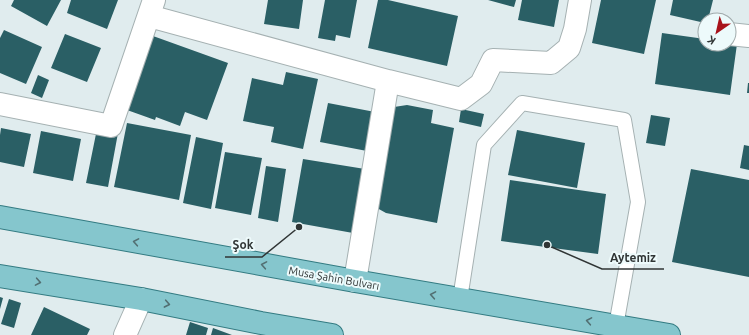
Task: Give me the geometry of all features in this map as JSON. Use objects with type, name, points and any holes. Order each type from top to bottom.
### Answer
[{"type":"main road","name":"Musa Şahin Bulvarı","points":[[0,217],[355,281],[669,335]]},
{"type":"main road","points":[[0,276],[141,300],[259,329],[332,335]]},
{"type":"street","points":[[0,104],[111,126],[151,8],[388,81],[461,99],[481,84],[493,60],[551,63],[569,48],[575,29],[580,0]]},
{"type":"street","points":[[737,35],[749,36]]},
{"type":"street","points":[[355,281],[388,81]]},
{"type":"street","points":[[125,335],[141,300]]},
{"type":"lane","points":[[460,299],[484,145],[517,108],[522,103],[624,120],[638,202],[616,326]]},
{"type":"building","points":[[14,0],[61,0],[47,26],[11,6]]},
{"type":"building","points":[[71,0],[118,0],[107,29],[67,13]]},
{"type":"building","points":[[268,0],[303,0],[299,29],[264,24]]},
{"type":"building","points":[[325,0],[357,0],[350,38],[336,35],[335,41],[318,38]]},
{"type":"building","points":[[378,0],[388,0],[458,16],[447,66],[368,48]]},
{"type":"building","points":[[488,0],[516,0],[514,7]]},
{"type":"building","points":[[522,0],[559,0],[554,27],[518,20]]},
{"type":"building","points":[[601,0],[656,0],[644,54],[592,43]]},
{"type":"building","points":[[673,0],[713,0],[710,12],[697,12],[697,21],[670,15]]},
{"type":"building","points":[[4,30],[42,47],[26,84],[0,73],[0,38]]},
{"type":"building","points":[[662,33],[697,38],[697,52],[736,52],[730,95],[655,84]]},
{"type":"building","points":[[65,34],[101,48],[87,82],[51,68]]},
{"type":"building","points":[[153,36],[228,63],[207,120],[185,112],[180,126],[156,117],[155,120],[127,110]]},
{"type":"building","points":[[286,72],[318,79],[303,149],[271,142],[274,127],[243,121],[252,78],[283,85]]},
{"type":"building","points":[[38,75],[49,80],[42,98],[31,93]]},
{"type":"building","points":[[748,83],[749,93],[747,93]]},
{"type":"building","points":[[328,103],[375,112],[367,151],[320,142]]},
{"type":"building","points":[[407,105],[433,110],[431,123],[454,128],[437,223],[386,213],[377,208],[394,107]]},
{"type":"building","points":[[461,109],[484,114],[481,127],[459,122]]},
{"type":"building","points":[[651,115],[670,118],[665,146],[646,143]]},
{"type":"building","points":[[127,123],[191,135],[179,200],[114,187]]},
{"type":"building","points":[[1,128],[31,134],[24,167],[0,162]]},
{"type":"building","points":[[97,129],[118,133],[108,187],[86,183]]},
{"type":"building","points":[[517,130],[585,143],[577,188],[508,175]]},
{"type":"building","points":[[41,131],[81,139],[73,181],[33,173]]},
{"type":"building","points":[[196,137],[223,143],[211,209],[183,203]]},
{"type":"building","points":[[744,145],[749,146],[749,170],[740,168]]},
{"type":"building","points":[[225,152],[262,158],[251,215],[215,208]]},
{"type":"building","points":[[303,159],[365,169],[353,233],[292,222]]},
{"type":"building","points":[[266,166],[286,169],[278,222],[258,218]]},
{"type":"building","points":[[691,169],[749,180],[749,277],[672,262]]},
{"type":"building","points":[[510,180],[606,194],[598,254],[501,241]]},
{"type":"building","points":[[0,297],[3,298],[0,309]]},
{"type":"building","points":[[9,299],[21,303],[14,328],[1,324]]},
{"type":"building","points":[[44,307],[90,329],[87,335],[31,335]]},
{"type":"building","points":[[190,322],[208,328],[206,335],[186,335]]},
{"type":"building","points":[[213,328],[232,335],[211,335]]},
{"type":"place","name":"Şok","points":[[299,227]]},
{"type":"place","name":"Aytemiz","points":[[547,245]]}]
